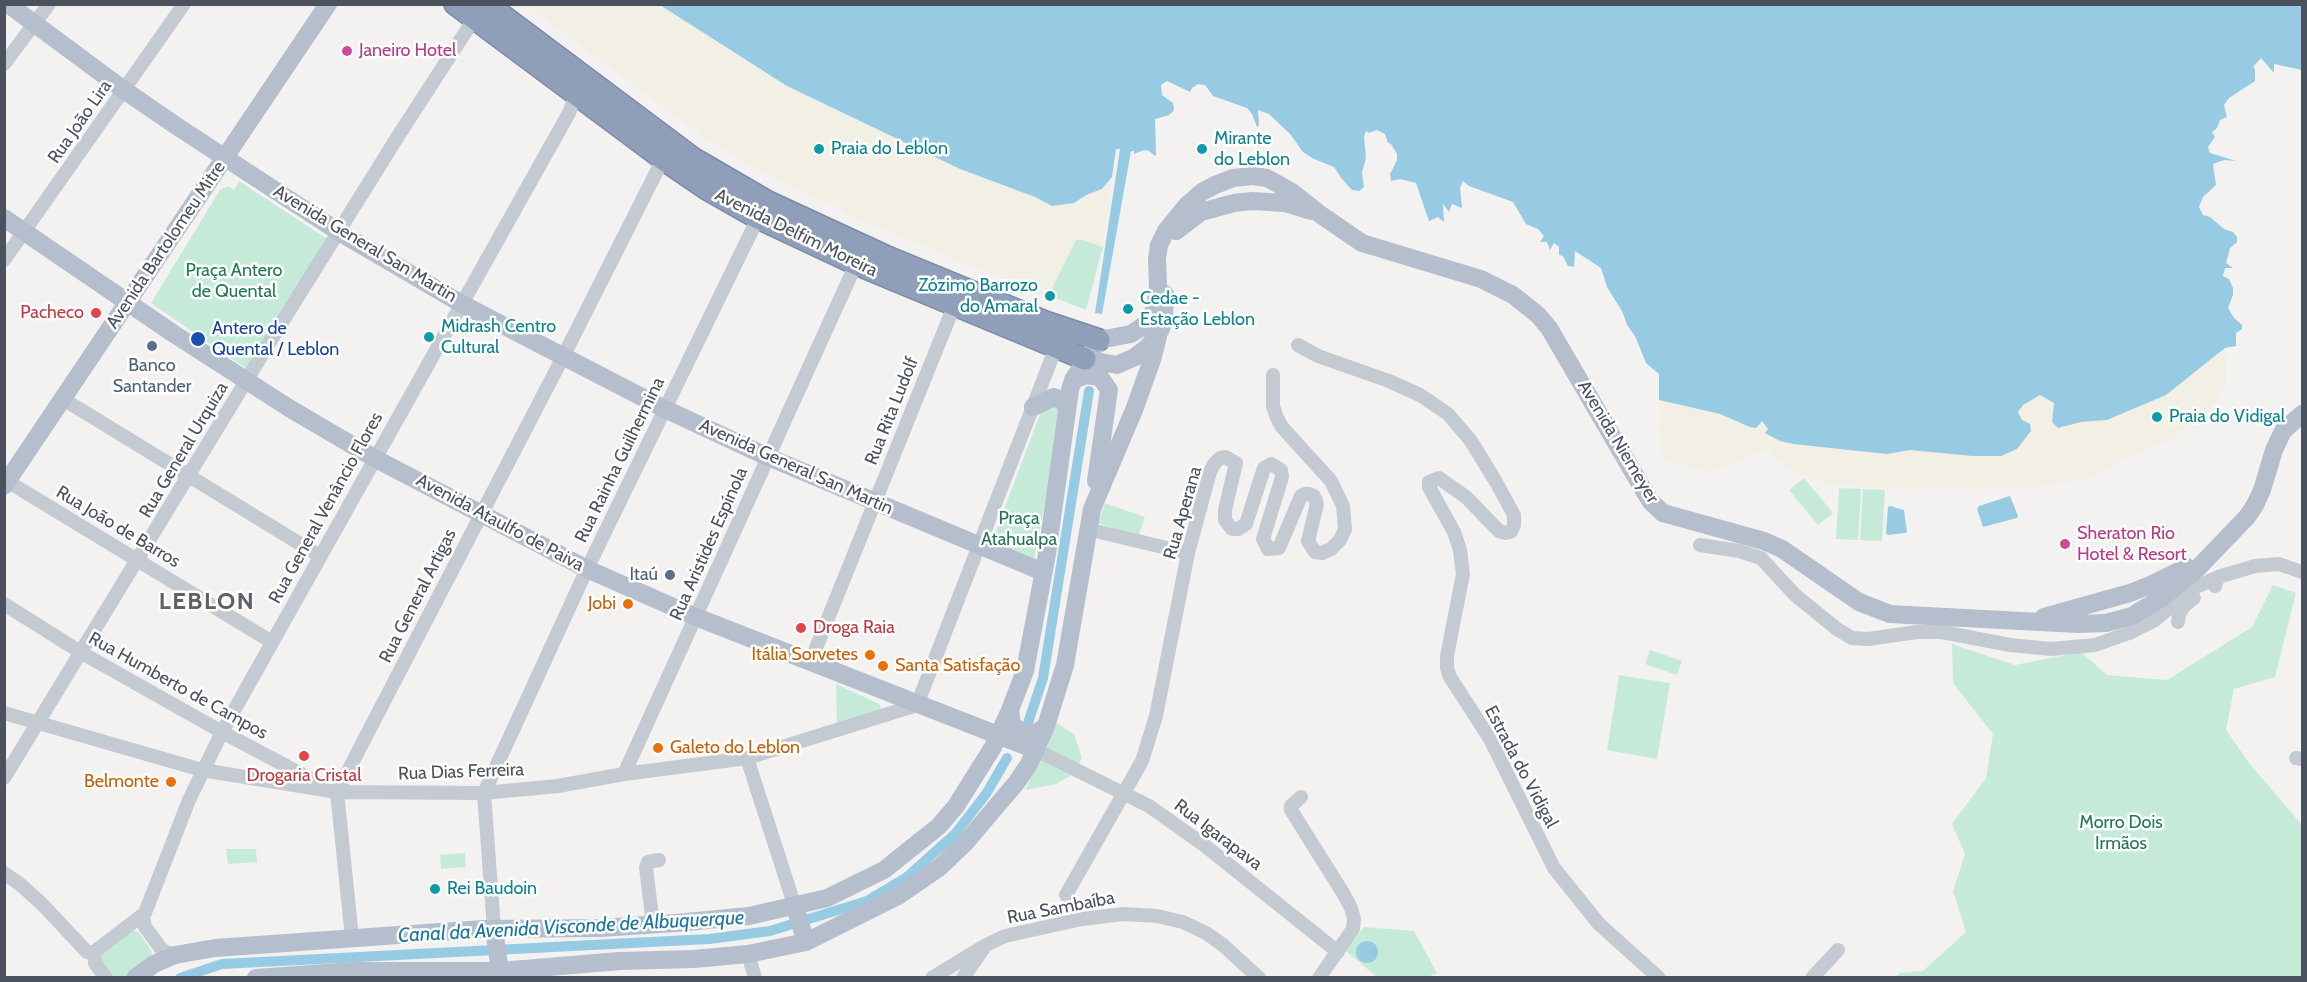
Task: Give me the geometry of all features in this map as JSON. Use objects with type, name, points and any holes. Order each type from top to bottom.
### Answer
[{"type":"highway","name":"Avenida Delfim Moreira","points":[[455,4],[480,11],[575,70],[694,159],[768,202],[1059,338],[1085,359]]},
{"type":"highway","name":"Avenida Delfim Moreira","points":[[480,11],[576,95],[707,189],[758,218],[856,264],[954,306],[1059,338],[1099,340]]},
{"type":"main road","name":"Avenida General San Martin","points":[[8,4],[124,90],[225,157],[339,232],[462,304],[665,409],[768,457],[1043,572]]},
{"type":"main road","name":"Avenida Bartolomeu Mitre","points":[[6,484],[328,4]]},
{"type":"main road","points":[[1252,201],[1260,194],[1261,188],[1260,183],[1253,176]]},
{"type":"main road","name":"Avenida Niemeyer","points":[[1099,340],[1131,334],[1146,324],[1155,309],[1157,298],[1159,245],[1166,231],[1187,205],[1215,185],[1233,178],[1253,176],[1267,178],[1280,184],[1362,243],[1481,279],[1513,295],[1538,315],[1550,328],[1651,502],[1663,513],[1773,545],[1874,610],[1906,616],[2106,623],[2132,616],[2156,601],[2196,570],[2255,505],[2283,432],[2302,414]]},
{"type":"main road","name":"Avenida Niemeyer","points":[[1092,509],[1134,410],[1161,329],[1165,312],[1164,257],[1171,237],[1187,221],[1201,212],[1218,206],[1252,201],[1285,204],[1321,215]]},
{"type":"main road","name":"Avenida Ataulfo de Paiva","points":[[4,218],[247,382],[374,458],[587,569],[696,617],[810,663],[1036,750]]},
{"type":"main road","name":"Avenida Delfim Moreira","points":[[1085,359],[1117,365],[1135,357],[1158,336]]},
{"type":"main road","points":[[138,977],[154,964],[175,955],[215,948],[494,928],[600,928],[653,925],[749,915],[795,907],[827,898],[860,884],[884,870],[939,826],[956,806],[999,736],[1011,710],[1025,670],[1073,380],[1099,340]]},
{"type":"main road","points":[[256,978],[353,971],[500,974],[620,962],[748,954],[806,942],[898,897],[940,867],[997,807],[1017,782],[1036,750],[1046,726],[1065,665],[1092,509],[1109,390],[1100,377],[1086,375],[1073,380]]},
{"type":"main road","points":[[1033,407],[1054,396],[1068,406]]},
{"type":"main road","name":"Avenida Niemeyer","points":[[2019,621],[2088,606],[2130,593],[2173,575],[2213,552]]},
{"type":"main road","points":[[2106,623],[2123,607],[2130,593],[2156,601]]},
{"type":"main road","points":[[1011,710],[1012,724],[1019,730],[1034,735],[1046,726]]},
{"type":"main road","points":[[973,726],[992,720],[1011,710]]},
{"type":"main road","points":[[795,907],[806,942]]},
{"type":"main road","points":[[494,928],[500,974]]},
{"type":"street","points":[[4,64],[49,4]]},
{"type":"street","name":"Rua João Lira","points":[[4,260],[184,4]]},
{"type":"street","name":"Rua General Urquiza","points":[[4,778],[339,232],[480,11]]},
{"type":"street","name":"Rua General Venâncio Flores","points":[[143,916],[202,770],[222,732],[569,113],[579,84],[575,70]]},
{"type":"street","name":"Rua General Artigas","points":[[337,792],[663,159]]},
{"type":"street","name":"Rua Rainha Guilhermina","points":[[494,928],[484,794],[587,569],[758,218]]},
{"type":"street","name":"Rua Aristides Espínola","points":[[624,774],[856,264]]},
{"type":"street","name":"Rua Rita Ludolf","points":[[810,663],[954,306]]},
{"type":"street","points":[[917,705],[1059,338]]},
{"type":"street","name":"Estrada do Vidigal","points":[[1298,345],[1318,356],[1389,381],[1420,395],[1448,414],[1471,441],[1496,482],[1514,515],[1514,525],[1511,532],[1506,534],[1499,531],[1466,497],[1439,478],[1429,482],[1429,488],[1454,531],[1460,550],[1463,574],[1447,656],[1447,668],[1490,739],[1554,868],[1599,924],[1659,978]]},
{"type":"street","name":"Rua Aperana","points":[[1066,895],[1126,793],[1142,761],[1156,716],[1188,553],[1210,472],[1220,458],[1225,457],[1236,463],[1225,510],[1225,520],[1232,529],[1238,530],[1246,524],[1261,474],[1264,468],[1271,464],[1281,470],[1282,477],[1263,539],[1265,546],[1272,550],[1279,548],[1301,496],[1309,494],[1314,496],[1317,504],[1308,541],[1311,549],[1322,553],[1331,549],[1340,540],[1345,530],[1345,517],[1338,493],[1316,462],[1282,427],[1277,418],[1273,406],[1273,375]]},
{"type":"street","points":[[63,399],[320,556]]},
{"type":"street","name":"Rua João de Barros","points":[[6,484],[138,560],[272,642]]},
{"type":"street","points":[[1087,530],[1188,553]]},
{"type":"street","points":[[1700,545],[1739,551],[1761,558],[1796,595],[1837,629],[1852,638],[1868,639],[1917,632],[1942,632],[2010,645],[2051,649],[2095,645],[2129,633],[2155,620],[2192,589],[2218,577],[2265,565],[2279,564],[2302,572]]},
{"type":"street","points":[[2178,622],[2184,606],[2215,588],[2218,577]]},
{"type":"street","name":"Rua Humberto de Campos","points":[[4,604],[82,653],[222,732],[337,792]]},
{"type":"street","name":"Rua Dias Ferreira","points":[[4,713],[202,770],[337,792],[484,794],[558,786],[624,774],[747,758],[917,705]]},
{"type":"street","name":"Rua Igarapava","points":[[1036,750],[1149,806],[1204,845],[1338,952]]},
{"type":"street","points":[[747,758],[795,907]]},
{"type":"street","points":[[337,792],[352,938]]},
{"type":"street","points":[[1301,797],[1291,806],[1291,810],[1343,893],[1354,919],[1353,929],[1320,978]]},
{"type":"street","points":[[653,925],[645,867],[648,862],[658,860]]},
{"type":"street","points":[[4,873],[43,905],[87,952],[94,952],[143,916],[145,927],[162,951],[175,955]]},
{"type":"street","name":"Rua Sambaíba","points":[[932,978],[986,945],[1016,933],[1082,919],[1123,914],[1157,916],[1183,922],[1206,933],[1223,945],[1260,978]]},
{"type":"street","points":[[131,925],[141,929],[155,948],[154,964]]},
{"type":"street","points":[[963,978],[986,945]]},
{"type":"street","points":[[1812,978],[1838,950]]},
{"type":"street","points":[[94,952],[95,963],[106,978]]},
{"type":"street","points":[[748,954],[755,978]]},
{"type":"green space","name":"Praça Antero de Quental","points":[[239,181],[327,239],[251,372],[151,303],[220,190],[228,186],[234,190]]},
{"type":"green space","points":[[1080,239],[1103,247],[1086,310],[1048,295],[1076,240]]},
{"type":"green space","name":"Praça Atahualpa","points":[[1049,404],[1058,407],[1062,415],[1034,560],[992,541],[1042,409]]},
{"type":"green space","points":[[1804,478],[1833,513],[1818,525],[1789,490]]},
{"type":"green space","points":[[1839,488],[1861,489],[1858,540],[1836,539]]},
{"type":"green space","points":[[1863,489],[1885,490],[1882,541],[1860,540]]},
{"type":"green space","points":[[1105,503],[1145,517],[1138,537],[1098,523]]},
{"type":"green space","name":"Morro Dois Irmãos","points":[[2273,585],[2296,593],[2275,677],[2234,689],[2226,730],[2250,764],[2302,825],[2302,977],[1894,978],[1900,973],[1923,971],[1966,932],[1953,891],[1965,854],[1952,824],[1986,778],[1993,734],[1953,683],[1952,644],[2015,665],[2081,652],[2107,675],[2167,680],[2252,627]]},
{"type":"green space","points":[[1650,650],[1682,661],[1677,675],[1645,664]]},
{"type":"green space","points":[[1619,675],[1670,683],[1657,759],[1607,750]]},
{"type":"green space","points":[[836,684],[879,704],[881,709],[879,712],[837,730]]},
{"type":"green space","points":[[1053,721],[1074,734],[1082,758],[1072,775],[1056,784],[1026,790]]},
{"type":"green space","points":[[226,849],[256,849],[257,862],[228,864]]},
{"type":"green space","points":[[465,853],[466,867],[441,869],[440,855]]},
{"type":"green space","points":[[1364,927],[1414,931],[1437,973],[1427,977],[1377,977],[1346,951]]},
{"type":"green space","points":[[134,930],[139,933],[151,950],[152,956],[127,977],[112,978],[99,960],[101,951]]},
{"type":"sand","name":"Praia do Leblon","points":[[526,5],[660,5],[787,86],[960,169],[1035,197],[1052,206],[1074,203],[1102,189],[1112,177],[1103,247],[1080,239],[1076,240],[1048,297],[849,215],[841,209],[838,200],[827,204],[743,162],[701,135]]},
{"type":"sand","name":"Praia do Vidigal","points":[[2225,348],[2226,382],[2214,405],[2175,438],[2126,457],[2092,477],[2033,488],[1901,489],[1835,485],[1798,475],[1765,449],[1709,473],[1662,458],[1659,400],[1720,414],[1750,427],[1762,421],[1768,429],[1766,433],[1780,441],[1793,444],[1887,454],[1910,450],[1972,456],[2001,456],[2017,449],[2020,444],[2022,420],[2018,412],[2023,405],[2040,395],[2054,403],[2052,422],[2058,428],[2081,422],[2107,420],[2166,395]]},
{"type":"water","points":[[2302,4],[2302,70],[2274,64],[2274,73],[2261,58],[2253,67],[2255,81],[2229,98],[2224,105],[2227,117],[2220,120],[2217,128],[2212,132],[2215,137],[2208,147],[2210,153],[2236,161],[2224,160],[2213,164],[2216,185],[2203,197],[2199,207],[2203,215],[2210,217],[2237,237],[2237,242],[2230,248],[2226,263],[2233,268],[2225,268],[2223,276],[2229,279],[2233,288],[2228,308],[2242,325],[2242,329],[2236,333],[2236,346],[2225,348],[2166,395],[2107,420],[2081,422],[2058,428],[2052,422],[2054,403],[2040,395],[2023,405],[2018,412],[2022,420],[2030,424],[2031,431],[2017,449],[2001,456],[1972,456],[1910,450],[1887,454],[1793,444],[1780,441],[1765,433],[1768,429],[1762,421],[1756,428],[1750,427],[1720,414],[1659,400],[1659,374],[1646,363],[1635,336],[1607,287],[1601,268],[1575,251],[1574,267],[1568,266],[1563,256],[1559,255],[1559,247],[1554,243],[1550,250],[1547,242],[1540,242],[1544,236],[1538,229],[1526,224],[1513,202],[1469,186],[1463,181],[1460,188],[1462,208],[1452,204],[1449,212],[1443,204],[1444,222],[1438,217],[1429,221],[1416,183],[1400,179],[1391,181],[1390,174],[1397,160],[1397,154],[1388,143],[1385,134],[1377,130],[1369,133],[1366,131],[1364,137],[1366,158],[1362,172],[1364,187],[1359,191],[1352,190],[1334,167],[1303,152],[1290,134],[1269,114],[1258,110],[1259,125],[1257,127],[1247,108],[1213,96],[1205,85],[1198,84],[1190,92],[1167,81],[1161,85],[1162,95],[1173,103],[1174,110],[1169,115],[1155,119],[1155,156],[1149,151],[1144,150],[1134,154],[1134,151],[1131,151],[1102,314],[1095,313],[1120,149],[1116,149],[1112,177],[1102,189],[1074,203],[1052,206],[1035,197],[960,169],[787,86],[660,5]]},
{"type":"water","points":[[2010,496],[2017,518],[1983,527],[1977,509],[1979,506]]},
{"type":"water","points":[[1888,507],[1904,510],[1907,532],[1888,535],[1886,533]]},
{"type":"water","points":[[1367,941],[1375,944],[1378,952],[1375,960],[1367,963],[1359,960],[1356,952],[1359,944]]},
{"type":"waterway","points":[[1027,726],[1043,678],[1089,391]]},
{"type":"waterway","name":"Canal da Avenida Visconde de Albuquerque","points":[[180,978],[222,964],[709,939],[770,931],[867,901],[907,877],[955,834],[986,794],[1007,758]]},
{"type":"place","name":"Janeiro Hotel","points":[[347,51]]},
{"type":"place","name":"Praia do Leblon","points":[[819,149]]},
{"type":"place","name":"Mirante do Leblon","points":[[1202,149]]},
{"type":"place","name":"Zózimo Barrozo do Amaral","points":[[1050,296]]},
{"type":"place","name":"Cedae - Estação Leblon","points":[[1128,309]]},
{"type":"place","name":"Pacheco","points":[[96,313]]},
{"type":"place","name":"Midrash Centro Cultural","points":[[429,337]]},
{"type":"place","name":"Antero de Quental / Leblon","points":[[198,339]]},
{"type":"place","name":"Banco Santander","points":[[152,346]]},
{"type":"place","name":"Praia do Vidigal","points":[[2157,417]]},
{"type":"place","name":"Sheraton Rio Hotel & Resort","points":[[2065,544]]},
{"type":"place","name":"Itaú","points":[[670,575]]},
{"type":"place","name":"Jobi","points":[[628,604]]},
{"type":"place","name":"Droga Raia","points":[[801,628]]},
{"type":"place","name":"Itália Sorvetes","points":[[870,655]]},
{"type":"place","name":"Santa Satisfação","points":[[883,666]]},
{"type":"place","name":"Galeto do Leblon","points":[[658,748]]},
{"type":"place","name":"Drogaria Cristal","points":[[304,756]]},
{"type":"place","name":"Belmonte","points":[[171,782]]},
{"type":"place","name":"Rei Baudoin","points":[[435,889]]},
{"type":"district","name":"LEBLON","points":[[207,602]]}]
